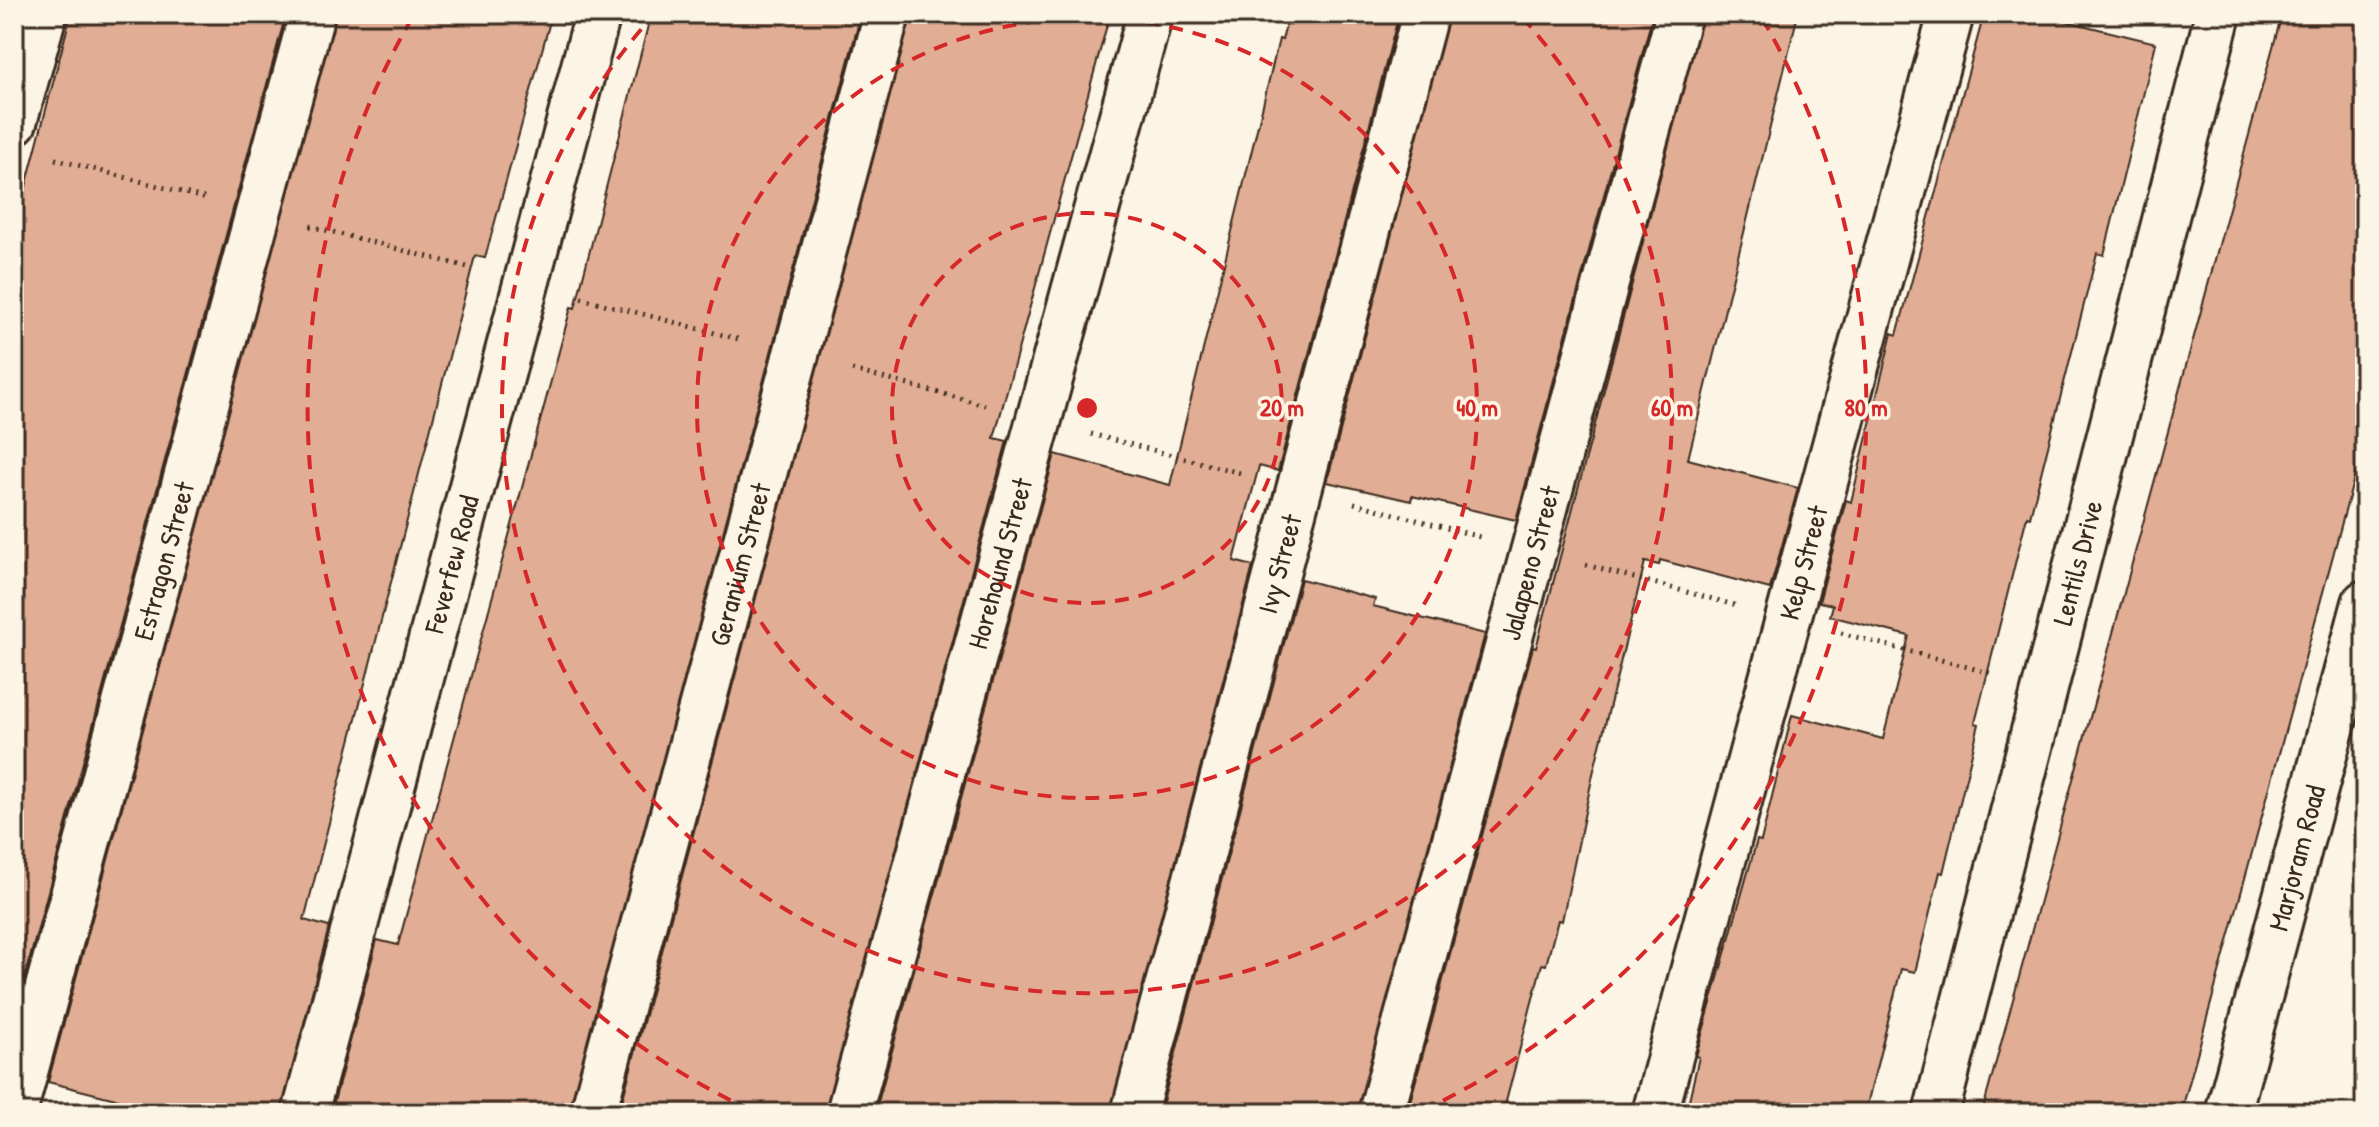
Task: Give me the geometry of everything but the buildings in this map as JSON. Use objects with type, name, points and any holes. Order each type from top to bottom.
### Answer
[{"type":"street","points":[[14,122],[44,14]]},
{"type":"street","name":"Estragon Street","points":[[21,1110],[312,14]]},
{"type":"street","name":"Feverfew Road","points":[[305,1113],[598,14]]},
{"type":"street","name":"Geranium Street","points":[[593,1113],[887,14]]},
{"type":"street","name":"Horehound Street","points":[[849,1113],[1150,14]]},
{"type":"street","name":"Ivy Street","points":[[1134,1113],[1425,14]]},
{"type":"street","name":"Jalapeno Street","points":[[1381,1113],[1679,14]]},
{"type":"street","name":"Kelp Street","points":[[1655,1113],[1951,14]]},
{"type":"street","name":"Lentils Drive","points":[[1936,1113],[2218,14]]},
{"type":"street","name":"Marjoram Road","points":[[2228,1113],[2365,603]]}]
